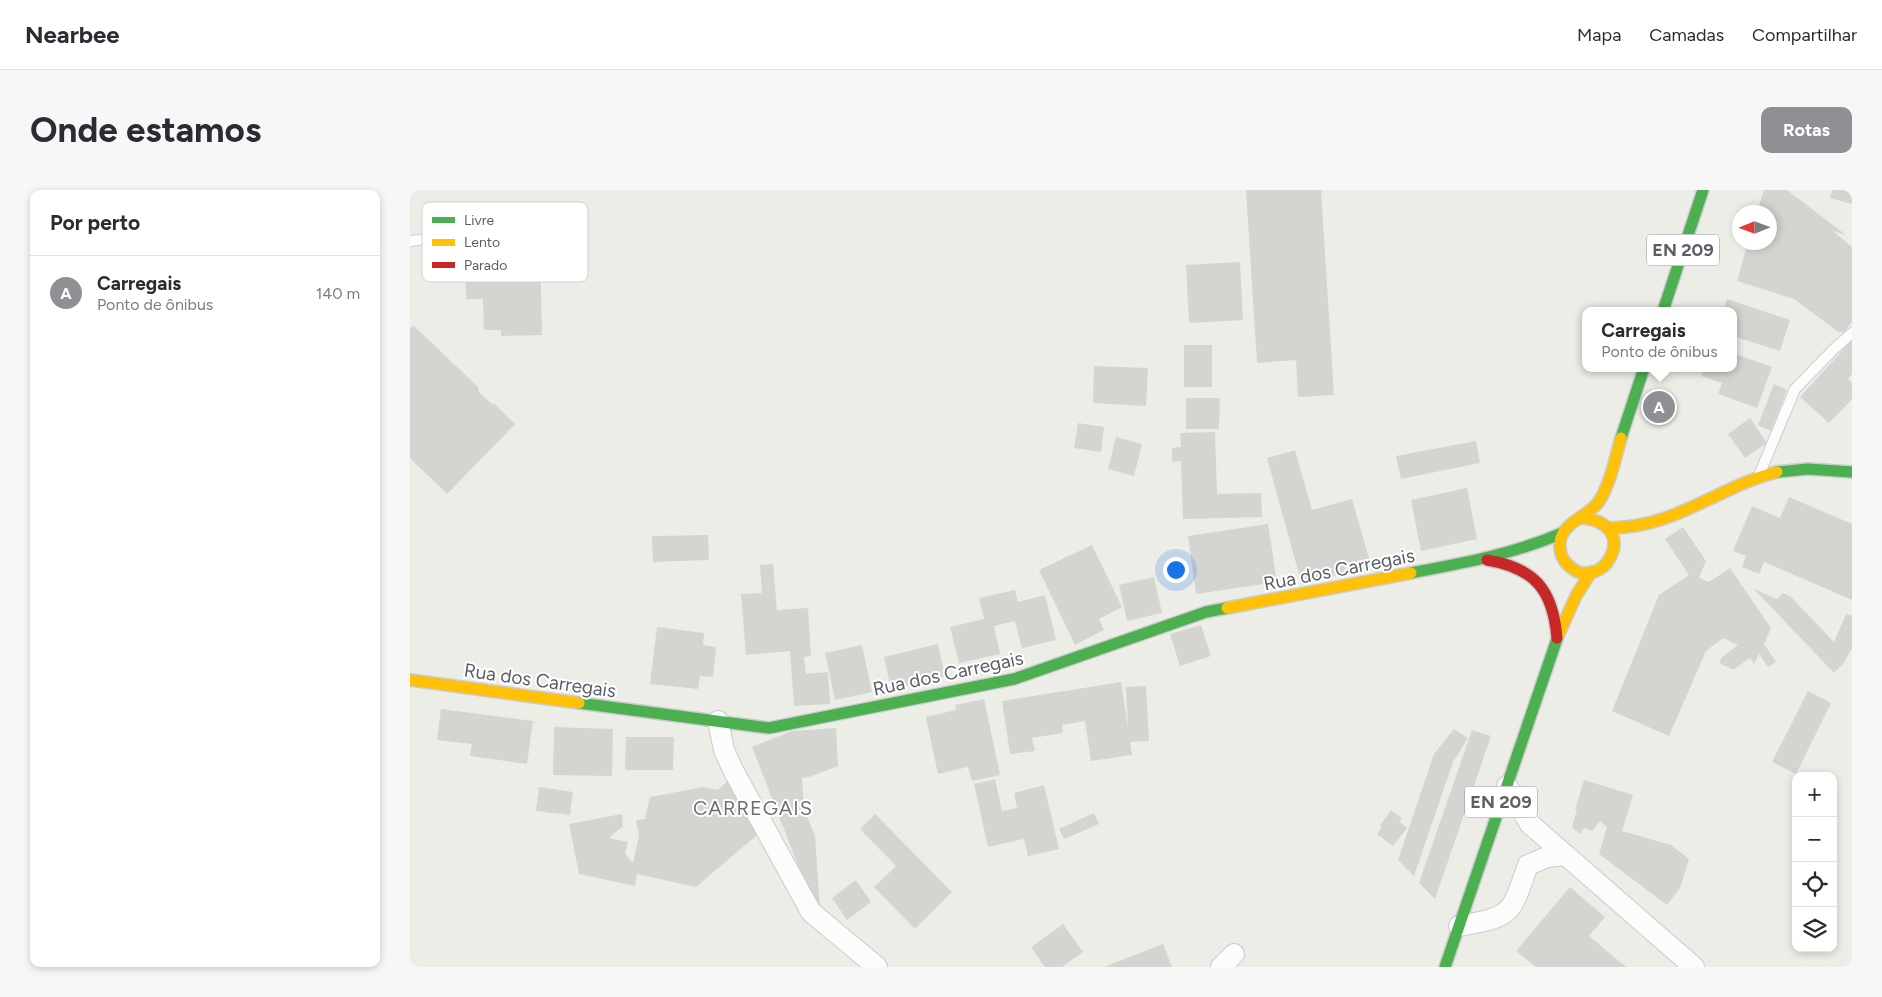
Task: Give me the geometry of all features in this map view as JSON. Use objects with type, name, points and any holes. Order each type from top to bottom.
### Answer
[{"type":"street","name":"EN 209","points":[[1664,307],[1704,190]]},
{"type":"street","points":[[1562,533],[1567,526],[1582,518],[1597,504],[1610,473],[1643,372]]},
{"type":"street","points":[[1608,528],[1633,528],[1662,520],[1765,475],[1803,467],[1852,472]]},
{"type":"street","points":[[1608,528],[1607,513],[1610,473]]},
{"type":"street","points":[[1582,518],[1592,518],[1608,528],[1613,536],[1612,555]]},
{"type":"street","points":[[1612,555],[1662,520]]},
{"type":"street","name":"EN 209","points":[[1557,638],[1566,583],[1567,564],[1562,558],[1560,550],[1559,541],[1562,533]]},
{"type":"street","name":"Rua dos Carregais","points":[[410,680],[769,728],[1014,679],[1206,612],[1483,559],[1534,545],[1562,533]]},
{"type":"street","name":"EN 209","points":[[1445,967],[1557,638],[1576,596],[1592,572],[1608,563],[1612,555]]},
{"type":"street","name":"Rua dos Carregais","points":[[1483,559],[1526,558]]},
{"type":"street","name":"Rua dos Carregais","points":[[1483,559],[1504,562],[1521,569],[1545,589],[1557,619],[1557,638]]},
{"type":"street","points":[[1551,560],[1567,564],[1582,572],[1592,572]]},
{"type":"street","points":[[718,721],[724,750],[733,770],[810,912],[877,967]]},
{"type":"street","points":[[1507,786],[1530,824],[1694,967]]},
{"type":"street","points":[[1459,926],[1493,919],[1507,912],[1515,902],[1539,831]]},
{"type":"street","points":[[1528,865],[1547,857],[1566,855]]},
{"type":"lane","points":[[1758,478],[1795,389],[1852,333]]},
{"type":"building","points":[[1246,190],[1321,190],[1334,395],[1298,397],[1296,360],[1257,363]]},
{"type":"building","points":[[1764,190],[1787,190],[1846,235],[1833,231],[1852,247],[1852,322],[1844,333],[1837,331],[1794,299],[1737,281],[1746,250],[1777,250],[1777,205],[1759,205]]},
{"type":"building","points":[[1832,190],[1852,190],[1852,204],[1830,198]]},
{"type":"building","points":[[1240,262],[1243,320],[1189,323],[1186,265]]},
{"type":"building","points":[[466,282],[541,282],[542,335],[501,336],[501,330],[484,330],[483,299],[466,299]]},
{"type":"building","points":[[1727,299],[1790,320],[1780,351],[1737,337],[1737,307],[1724,307]]},
{"type":"building","points":[[414,326],[478,387],[479,392],[494,406],[493,402],[515,424],[447,494],[410,458],[410,328]]},
{"type":"building","points":[[1852,340],[1852,374],[1848,379],[1852,383],[1852,399],[1829,423],[1800,397]]},
{"type":"building","points":[[1184,345],[1212,345],[1212,387],[1184,387]]},
{"type":"building","points":[[1737,354],[1772,367],[1757,408],[1718,394],[1722,383],[1701,376],[1702,372],[1737,372]]},
{"type":"building","points":[[1094,366],[1148,368],[1146,406],[1093,403]]},
{"type":"building","points":[[1774,384],[1787,390],[1771,431],[1758,425]]},
{"type":"building","points":[[1186,398],[1220,398],[1219,429],[1186,429]]},
{"type":"building","points":[[1750,418],[1767,443],[1745,458],[1728,434]]},
{"type":"building","points":[[1078,423],[1104,427],[1101,452],[1074,448]]},
{"type":"building","points":[[1215,432],[1217,494],[1261,493],[1262,517],[1183,519],[1181,461],[1172,462],[1172,448],[1181,447],[1180,433]]},
{"type":"building","points":[[1116,437],[1142,444],[1134,476],[1108,469]]},
{"type":"building","points":[[1476,441],[1480,463],[1401,479],[1396,456]]},
{"type":"building","points":[[1295,450],[1312,510],[1352,499],[1371,565],[1302,585],[1267,458]]},
{"type":"building","points":[[1467,488],[1477,539],[1421,551],[1411,500]]},
{"type":"building","points":[[1789,497],[1852,524],[1852,600],[1764,562],[1759,574],[1742,567],[1746,556],[1733,551],[1752,506],[1780,518]]},
{"type":"building","points":[[1268,524],[1277,582],[1196,594],[1188,536]]},
{"type":"building","points":[[1683,527],[1706,561],[1699,578],[1709,582],[1730,568],[1771,628],[1764,644],[1776,662],[1768,667],[1759,654],[1754,664],[1750,658],[1733,670],[1719,663],[1722,657],[1738,645],[1723,638],[1706,651],[1669,736],[1612,711],[1659,595],[1689,575],[1665,539]]},
{"type":"building","points":[[708,535],[709,560],[653,562],[652,536]]},
{"type":"building","points":[[1092,545],[1122,607],[1099,619],[1104,630],[1075,645],[1039,570]]},
{"type":"building","points":[[773,564],[777,610],[808,608],[811,656],[804,657],[806,674],[828,672],[830,704],[794,706],[790,651],[746,655],[741,594],[762,593],[760,565]]},
{"type":"building","points":[[1154,577],[1162,613],[1127,621],[1119,585]]},
{"type":"building","points":[[1754,589],[1777,599],[1783,593],[1791,597],[1834,642],[1846,614],[1852,616],[1852,648],[1843,664],[1834,673]]},
{"type":"building","points":[[1015,590],[1018,602],[1045,595],[1056,640],[1022,648],[1015,621],[994,626],[1000,654],[959,663],[950,627],[984,619],[979,598]]},
{"type":"building","points":[[1201,625],[1211,656],[1180,666],[1170,634]]},
{"type":"building","points":[[657,627],[704,633],[703,645],[716,647],[713,677],[700,676],[698,689],[650,684]]},
{"type":"building","points":[[938,644],[945,676],[891,689],[884,657]]},
{"type":"building","points":[[862,645],[872,692],[835,700],[825,653]]},
{"type":"building","points":[[1121,682],[1128,727],[1126,687],[1146,686],[1149,741],[1130,742],[1132,755],[1091,761],[1085,721],[1062,725],[1063,733],[1032,738],[1035,751],[1010,754],[1002,701]]},
{"type":"building","points":[[1808,691],[1831,703],[1797,772],[1792,772],[1772,762]]},
{"type":"building","points":[[984,699],[1000,775],[972,781],[968,767],[938,774],[926,717],[956,710],[955,705]]},
{"type":"building","points":[[441,709],[533,721],[527,764],[470,756],[472,744],[437,740]]},
{"type":"building","points":[[554,727],[613,729],[612,776],[553,775]]},
{"type":"building","points":[[836,728],[838,766],[802,778],[804,809],[815,836],[821,924],[752,747],[792,731]]},
{"type":"building","points":[[1454,729],[1468,738],[1453,762],[1414,876],[1398,860],[1434,754]]},
{"type":"building","points":[[1472,730],[1491,736],[1435,899],[1419,883]]},
{"type":"building","points":[[626,737],[674,737],[673,770],[625,770]]},
{"type":"building","points":[[995,779],[1002,811],[1017,808],[1014,793],[1044,785],[1059,849],[1028,856],[1024,839],[988,847],[974,784]]},
{"type":"building","points":[[729,780],[763,830],[696,887],[637,874],[635,886],[579,874],[569,824],[622,814],[623,826],[609,838],[628,842],[625,854],[633,863],[639,835],[636,820],[645,819],[650,797],[704,787],[718,790]]},
{"type":"building","points":[[1584,780],[1633,795],[1622,831],[1671,845],[1689,859],[1680,888],[1667,905],[1599,854],[1607,827],[1600,821],[1592,831],[1584,828],[1580,834],[1572,827]]},
{"type":"building","points":[[539,787],[573,792],[570,815],[536,811]]},
{"type":"building","points":[[1391,810],[1402,819],[1400,822],[1407,828],[1393,846],[1377,834]]},
{"type":"building","points":[[1094,813],[1099,824],[1064,839],[1059,829]]},
{"type":"building","points":[[875,814],[952,892],[915,929],[874,887],[896,866],[860,829]]},
{"type":"building","points":[[856,880],[871,902],[847,920],[832,898]]},
{"type":"building","points":[[1570,887],[1605,917],[1589,936],[1626,967],[1536,967],[1516,951]]},
{"type":"building","points":[[1063,924],[1083,952],[1062,967],[1045,967],[1031,947]]},
{"type":"building","points":[[1163,944],[1172,967],[1104,967]]},
{"type":"traffic: fast","points":[[1664,307],[1703,190]]},
{"type":"traffic: fast","points":[[1621,438],[1643,372]]},
{"type":"traffic: fast","points":[[1777,472],[1808,469],[1852,472]]},
{"type":"traffic: fast","points":[[1411,573],[1507,552],[1562,533]]},
{"type":"traffic: fast","points":[[579,703],[769,728],[1014,679],[1206,612],[1227,608]]},
{"type":"traffic: fast","points":[[1445,967],[1558,636]]},
{"type":"traffic: slow","points":[[1582,518],[1601,523],[1611,533],[1614,544],[1611,556],[1603,566],[1593,572],[1580,572],[1567,564],[1561,552],[1561,539],[1569,526],[1600,500],[1610,478],[1621,438]]},
{"type":"traffic: slow","points":[[1608,528],[1632,526],[1654,521],[1695,506],[1755,479],[1777,472]]},
{"type":"traffic: slow","points":[[1558,636],[1576,596],[1591,572]]},
{"type":"traffic: slow","points":[[1227,608],[1411,573]]},
{"type":"traffic: slow","points":[[410,680],[579,703]]},
{"type":"traffic: jam","points":[[1487,560],[1518,569],[1538,584],[1546,594],[1551,607],[1557,638]]},
{"type":"place","name":"Carregais","points":[[1659,407]]},
{"type":"district","name":"CARREGAIS","points":[[753,808]]}]
